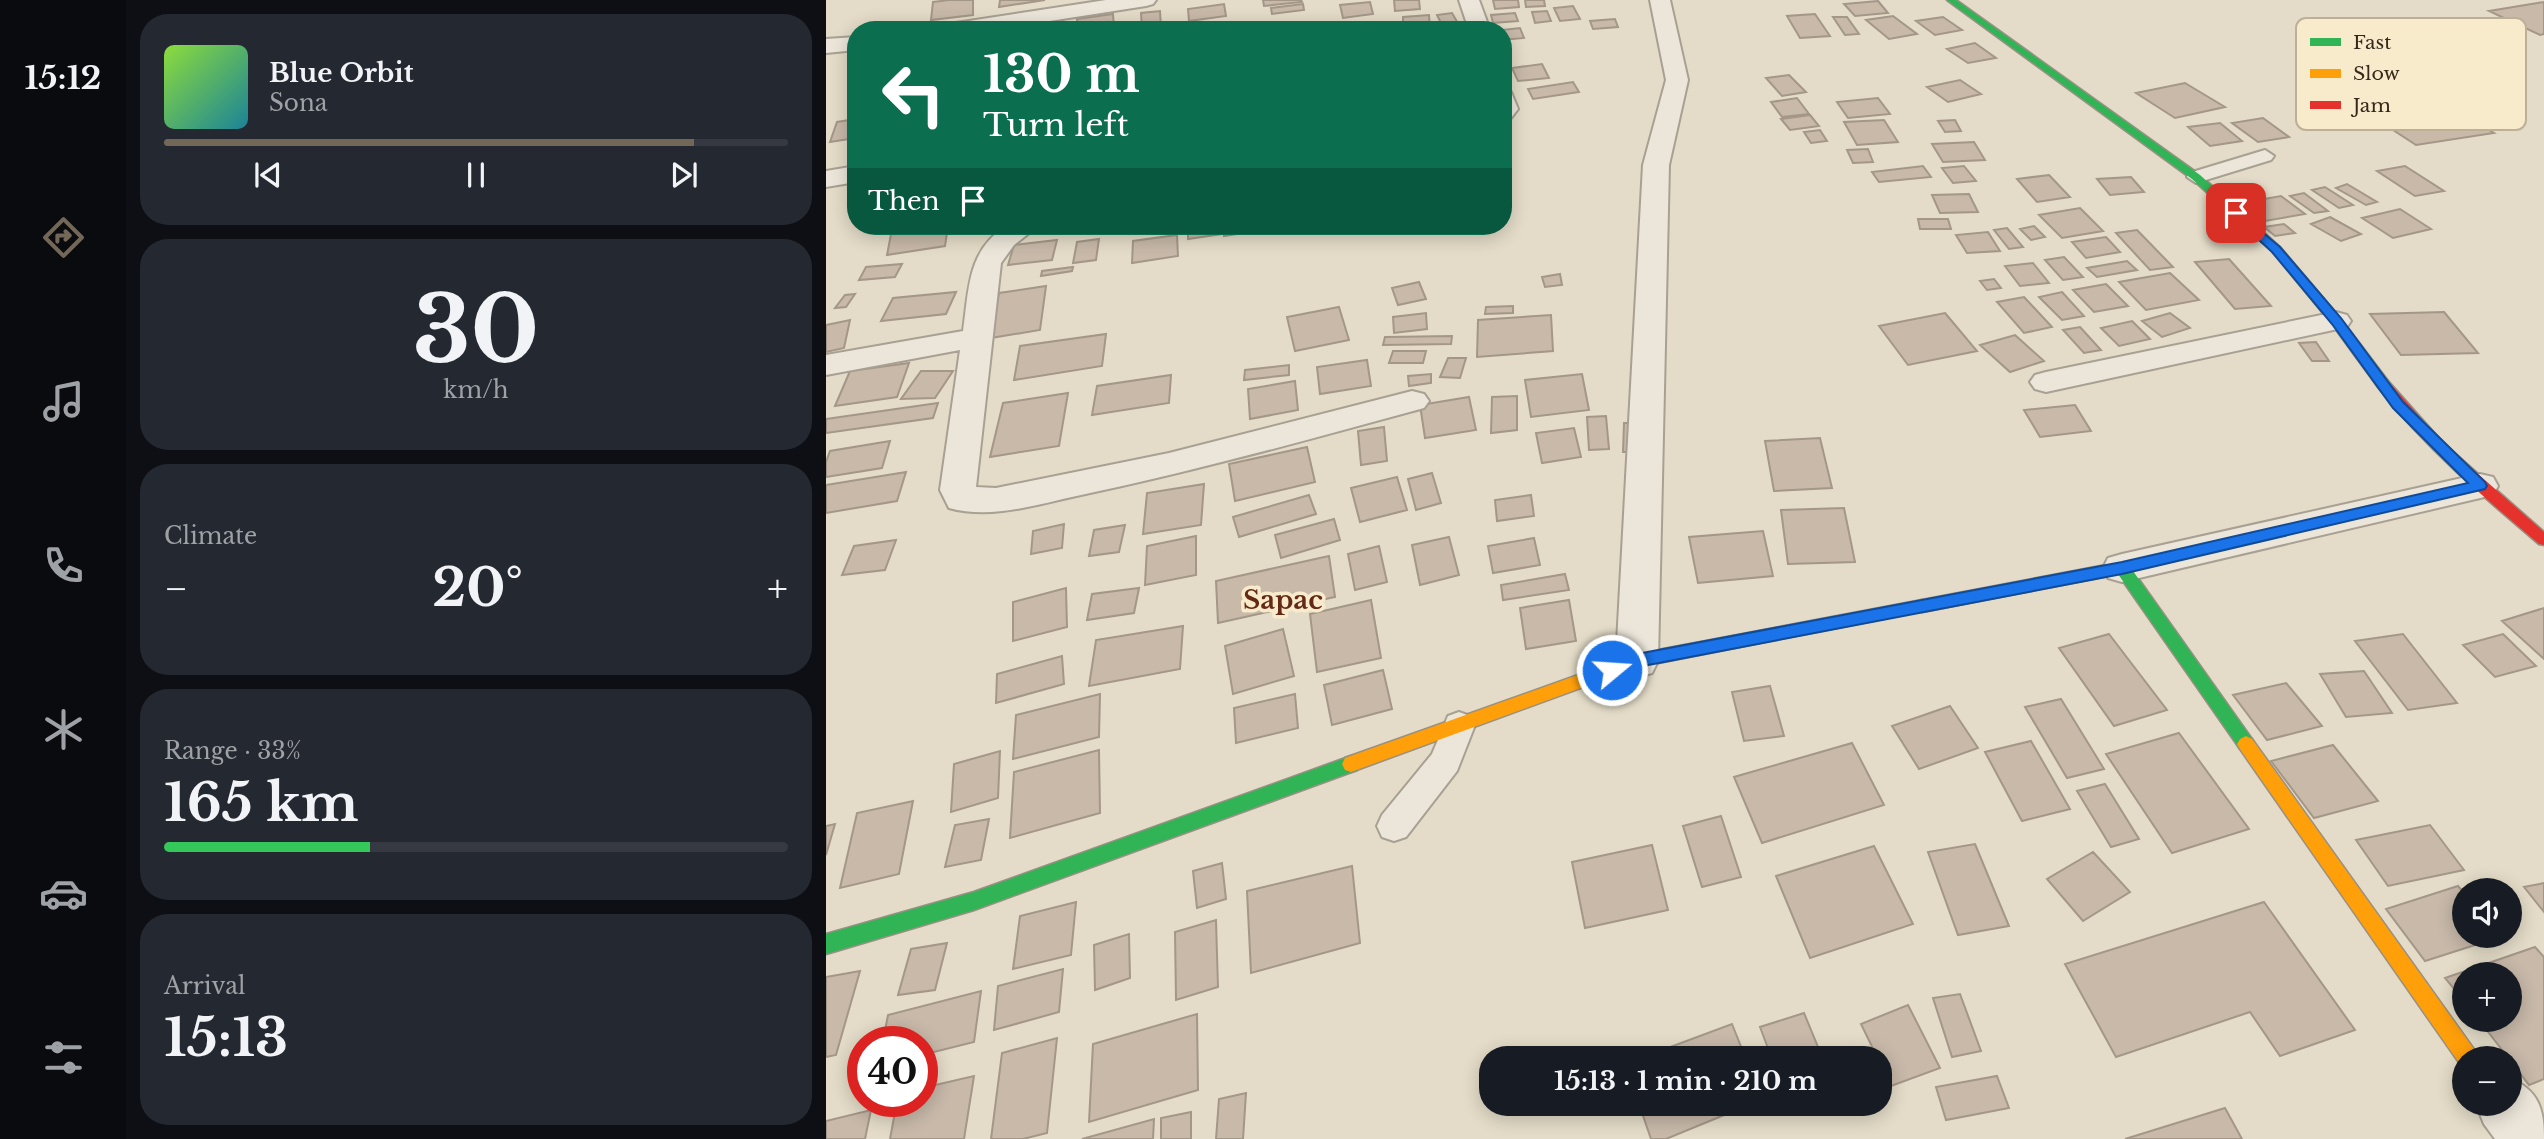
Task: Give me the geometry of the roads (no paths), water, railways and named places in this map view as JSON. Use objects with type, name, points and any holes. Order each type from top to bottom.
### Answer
[{"type":"street","points":[[1006,21],[1146,0]]},
{"type":"street","points":[[1469,0],[1477,21]]},
{"type":"street","points":[[1637,661],[1657,165],[1677,80],[1660,0]]},
{"type":"street","points":[[1951,0],[2196,177],[2276,249],[2336,321],[2398,405],[2480,486],[2544,540]]},
{"type":"street","points":[[826,46],[847,44]]},
{"type":"street","points":[[826,179],[847,176]]},
{"type":"street","points":[[1010,235],[987,262],[958,490],[962,499],[996,500],[1169,465],[1412,401]]},
{"type":"street","points":[[2046,382],[2336,321]]},
{"type":"street","points":[[826,365],[977,338]]},
{"type":"street","points":[[826,944],[974,901],[1637,661],[2122,568],[2480,486]]},
{"type":"street","points":[[2122,568],[2461,1046]]},
{"type":"street","points":[[2513,1116],[2530,1139]]},
{"type":"lane","points":[[2196,177],[2265,156]]},
{"type":"lane","points":[[1394,827],[1446,761],[1459,724]]},
{"type":"district","name":"Sapac","points":[[1283,600]]}]
